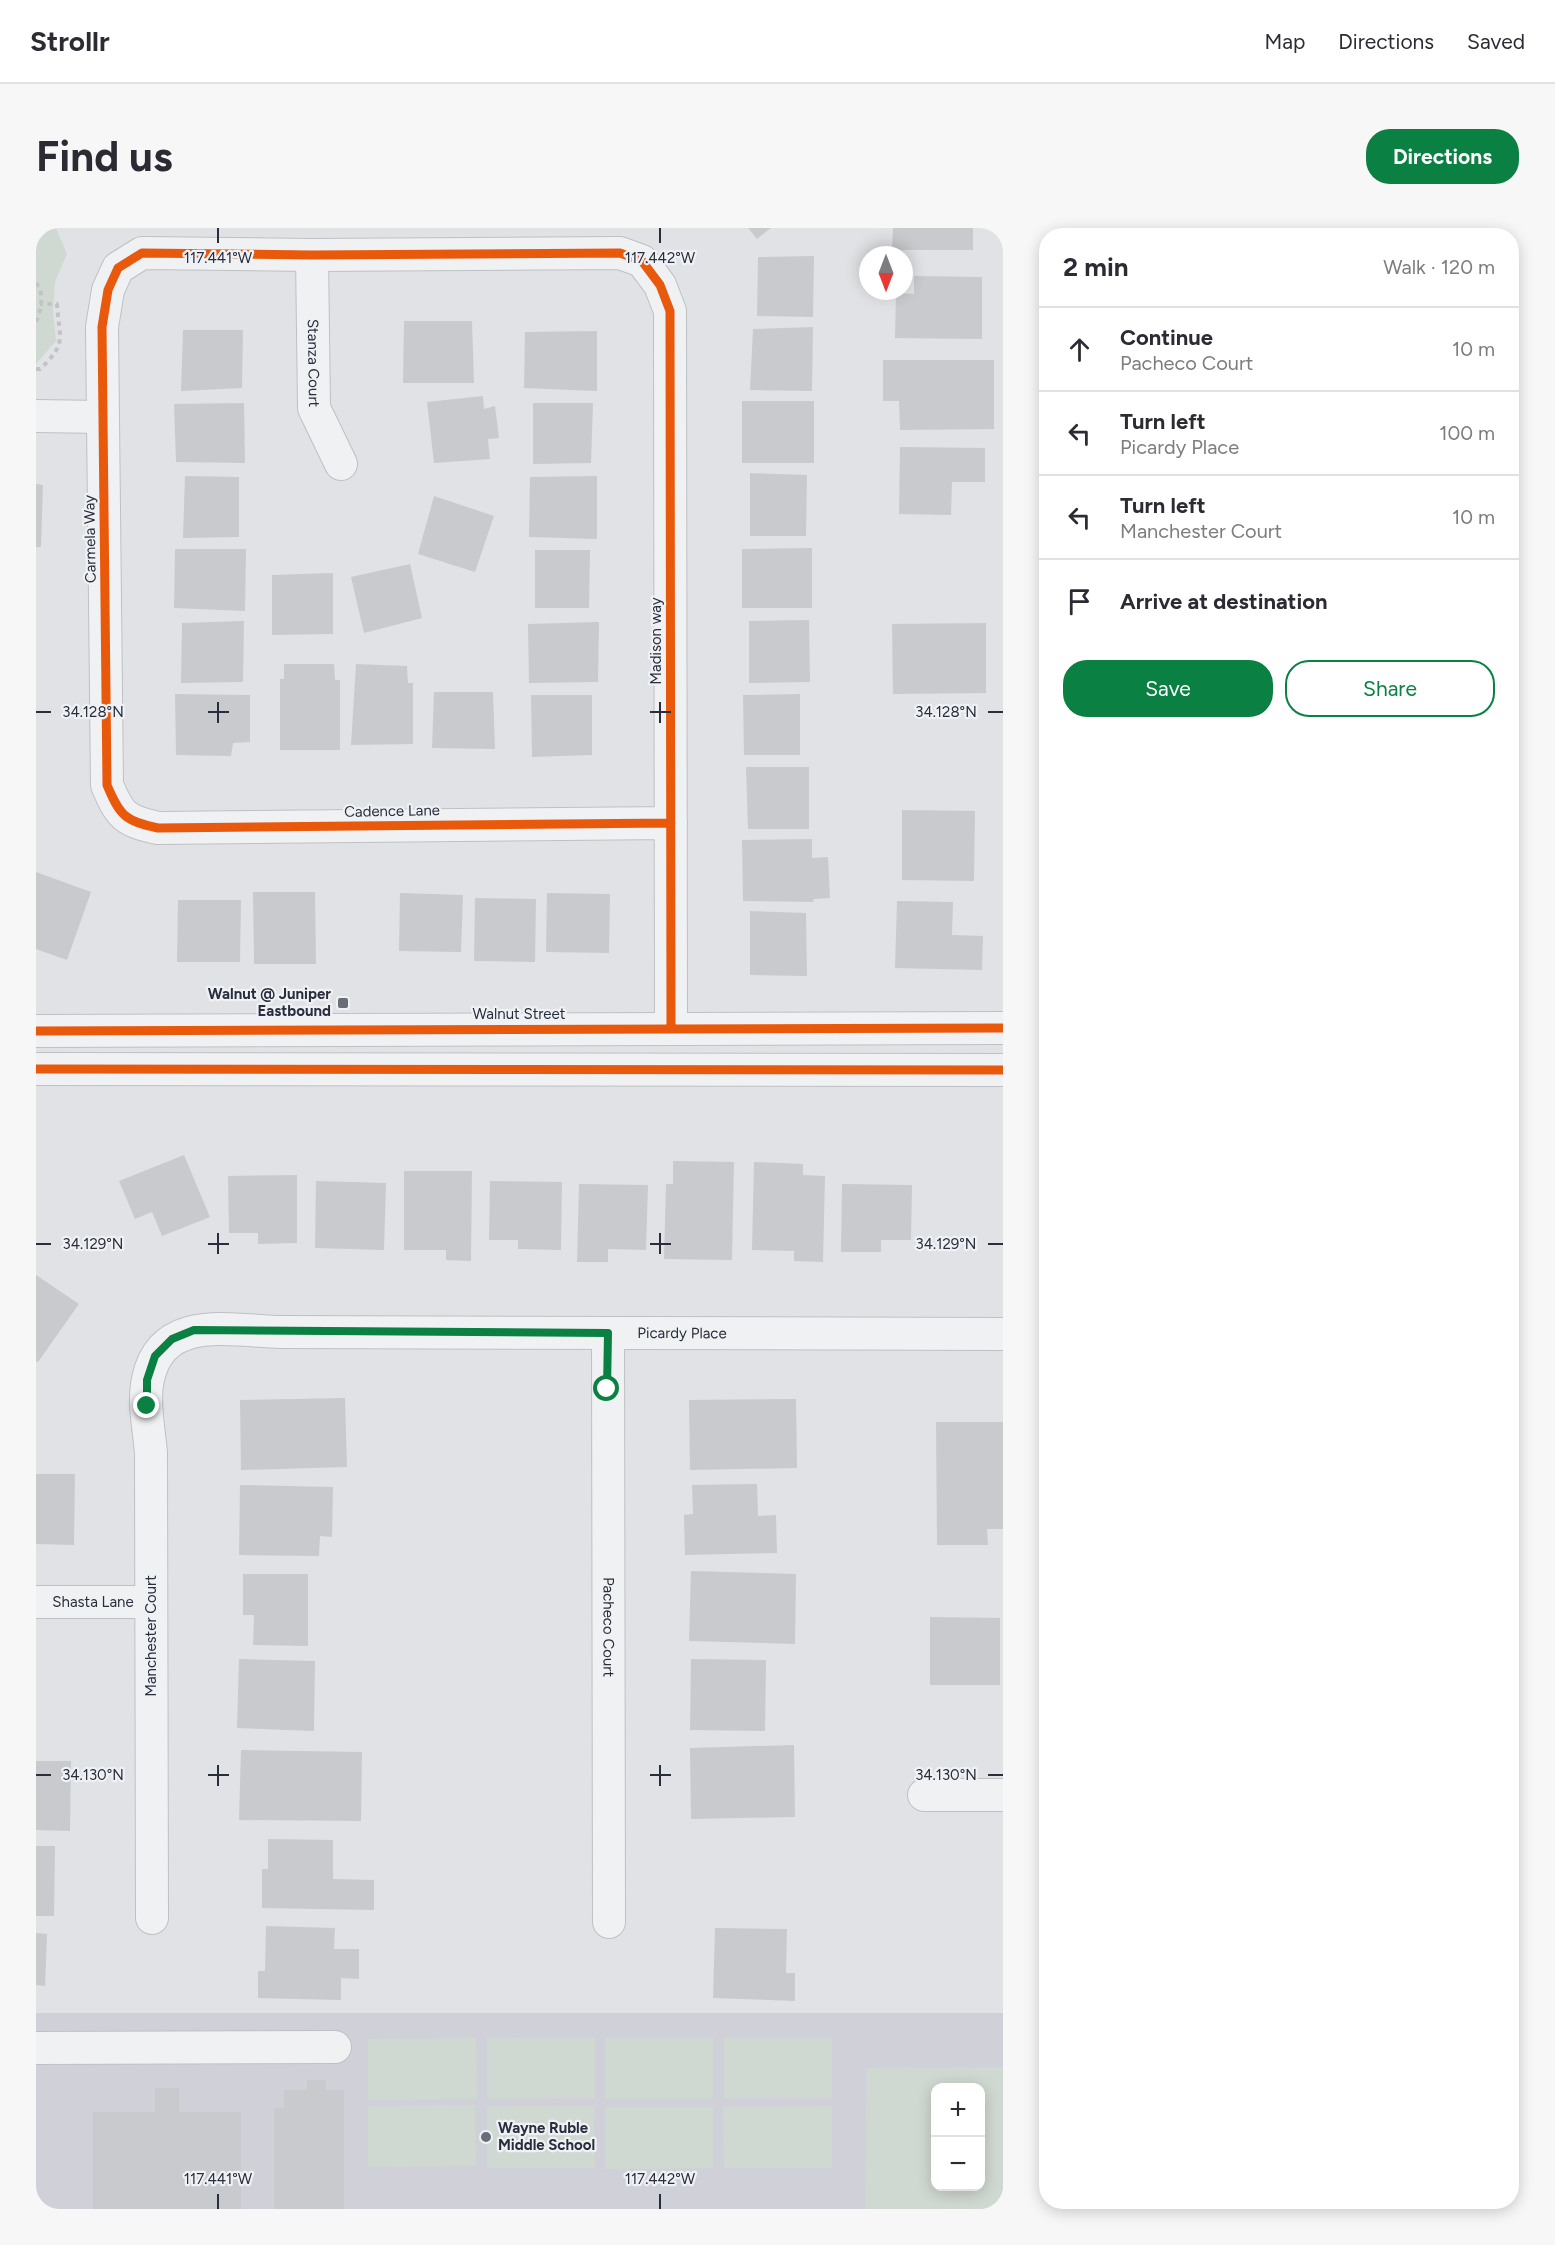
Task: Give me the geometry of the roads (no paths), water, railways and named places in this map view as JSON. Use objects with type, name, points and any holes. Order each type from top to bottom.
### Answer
[{"type":"street","name":"Carmela Way","points":[[117,810],[107,785],[102,327],[108,290],[118,268],[142,253],[312,255]]},
{"type":"street","name":"Madison way","points":[[312,255],[620,253],[642,261],[660,285],[670,311],[671,1028]]},
{"type":"street","name":"Stanza Court","points":[[312,255],[314,408],[341,464]]},
{"type":"street","points":[[36,416],[103,417]]},
{"type":"street","name":"Cadence Lane","points":[[117,810],[136,824],[158,828],[671,823]]},
{"type":"street","name":"Walnut Street","points":[[36,1031],[1003,1028]]},
{"type":"street","points":[[36,1069],[1003,1070]]},
{"type":"street","name":"Picardy Place","points":[[155,1356],[172,1339],[194,1330],[1003,1334]]},
{"type":"street","name":"Pacheco Court","points":[[608,1333],[609,1922]]},
{"type":"street","name":"Manchester Court","points":[[152,1918],[151,1453],[147,1380],[155,1356]]},
{"type":"street","name":"Shasta Lane","points":[[36,1602],[151,1602]]},
{"type":"street","points":[[924,1795],[1003,1795]]},
{"type":"street","points":[[36,2048],[335,2047]]},
{"type":"place","name":"Walnut @ Juniper Eastbound","points":[[343,1003]]},
{"type":"place","name":"Wayne Ruble Middle School","points":[[486,2137]]}]
